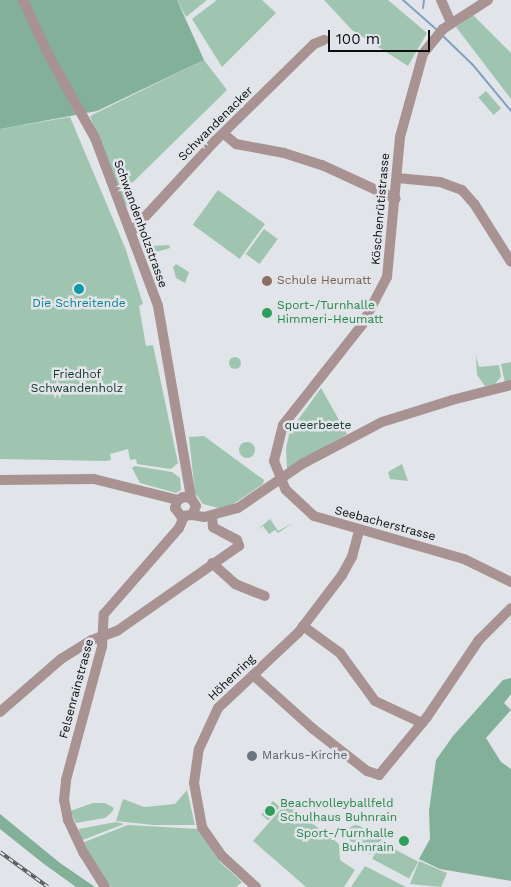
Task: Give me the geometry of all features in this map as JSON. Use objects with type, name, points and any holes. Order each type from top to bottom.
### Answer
[{"type":"street","name":"Schwandenholzstrasse","points":[[23,0],[48,54],[95,138],[132,232],[162,320],[186,472],[184,507],[172,536],[107,610],[102,623],[105,636]]},
{"type":"street","points":[[441,0],[443,29]]},
{"type":"street","name":"Köschenrütistrasse","points":[[280,480],[274,461],[283,425],[362,324],[381,292],[390,261],[400,137],[409,98],[421,60],[443,29],[488,0]]},
{"type":"street","name":"Schwandenacker","points":[[132,232],[179,178],[314,44],[324,40]]},
{"type":"street","points":[[224,134],[236,144],[284,152],[322,165],[396,199]]},
{"type":"street","points":[[397,178],[440,182],[462,190],[475,205],[511,262]]},
{"type":"street","points":[[0,480],[94,480],[149,492],[184,507],[212,515],[238,508],[308,461],[382,422],[452,400],[511,385]]},
{"type":"street","name":"Seebacherstrasse","points":[[280,480],[298,503],[314,516],[464,559],[511,582]]},
{"type":"street","name":"Felsenrainstrasse","points":[[104,887],[71,828],[66,812],[64,789],[105,636],[117,631],[239,542],[213,527],[212,515]]},
{"type":"street","name":"Höhenring","points":[[256,887],[222,856],[202,827],[194,783],[199,749],[214,713],[303,626],[348,567],[359,530]]},
{"type":"street","points":[[212,563],[235,584],[265,596]]},
{"type":"street","points":[[253,674],[312,728],[367,771],[379,775],[422,723],[479,640],[511,608]]},
{"type":"street","points":[[303,626],[340,653],[375,701],[422,723]]},
{"type":"street","points":[[0,712],[61,659],[105,636]]},
{"type":"green space","points":[[0,0],[177,0],[204,60],[97,111],[0,129]]},
{"type":"green space","points":[[177,0],[207,0],[186,17]]},
{"type":"green space","points":[[217,0],[262,0],[276,13],[222,67],[192,19]]},
{"type":"green space","points":[[324,0],[388,0],[427,33],[408,66],[352,30]]},
{"type":"green space","points":[[473,15],[511,53],[511,99],[456,27]]},
{"type":"green space","points":[[204,60],[227,90],[125,190],[137,201],[130,208],[121,201],[90,116]]},
{"type":"green space","points":[[486,91],[501,108],[494,115],[478,98]]},
{"type":"green space","name":"Friedhof Schwandenholz","points":[[70,117],[126,250],[143,304],[139,306],[146,346],[153,345],[178,463],[171,469],[137,464],[136,459],[130,460],[128,449],[110,454],[111,460],[106,461],[0,459],[0,129]]},
{"type":"green space","points":[[218,190],[265,224],[240,259],[193,225]]},
{"type":"green space","points":[[264,229],[278,239],[260,264],[246,254]]},
{"type":"green space","points":[[169,245],[170,248],[153,253],[151,246]]},
{"type":"green space","points":[[176,264],[189,272],[185,283],[176,278],[173,267]]},
{"type":"green space","points":[[476,355],[479,367],[499,365],[501,377],[494,385],[485,386],[477,375]]},
{"type":"green space","points":[[237,357],[240,358],[240,368],[233,369],[230,368],[229,361],[230,358]]},
{"type":"green space","points":[[511,362],[511,382],[505,383],[501,364]]},
{"type":"green space","name":"queerbeete","points":[[321,388],[347,434],[287,469],[286,448],[290,431]]},
{"type":"green space","points":[[204,436],[264,480],[263,484],[232,505],[218,508],[203,504],[195,493],[189,437]]},
{"type":"green space","points":[[247,442],[253,444],[255,450],[253,456],[247,458],[241,456],[239,450],[241,444]]},
{"type":"green space","points":[[402,464],[408,481],[390,479],[388,472]]},
{"type":"green space","points":[[135,466],[172,472],[180,478],[181,490],[176,493],[140,483],[132,468]]},
{"type":"green space","points":[[270,519],[278,531],[293,523],[278,533],[275,530],[269,534],[263,526],[257,530]]},
{"type":"green space","points":[[511,678],[511,694],[504,703],[511,710],[486,738],[501,762],[511,769],[511,881],[440,869],[419,859],[430,839],[429,811],[436,760],[453,736],[503,680]]},
{"type":"green space","points":[[187,790],[195,825],[153,825],[116,821],[123,799],[144,807],[175,804]]},
{"type":"green space","name":"Beachvolleyballfeld Schulhaus Buhnrain","points":[[273,801],[280,807],[268,820],[261,815]]},
{"type":"green space","points":[[93,803],[105,803],[114,808],[105,818],[76,823],[70,811]]},
{"type":"green space","points":[[286,803],[339,844],[340,860],[355,870],[344,887],[306,887],[253,841]]},
{"type":"green space","points":[[0,814],[60,863],[95,887],[76,887],[44,864],[0,829]]},
{"type":"green space","points":[[116,822],[124,824],[80,841],[79,829]]},
{"type":"green space","points":[[128,825],[198,829],[220,862],[242,882],[236,887],[111,887],[82,843]]},
{"type":"green space","points":[[356,825],[362,828],[365,834],[362,840],[356,843],[350,840],[347,834],[350,828]]},
{"type":"green space","points":[[372,829],[383,837],[370,855],[359,847]]},
{"type":"green space","points":[[381,842],[418,862],[409,878],[372,859]]},
{"type":"green space","points":[[419,861],[447,873],[441,887],[410,884]]},
{"type":"green space","points":[[365,866],[406,887],[351,887]]},
{"type":"waterway","points":[[403,0],[437,30]]},
{"type":"waterway","points":[[423,8],[424,0]]},
{"type":"waterway","points":[[442,35],[473,65],[511,111]]},
{"type":"railway","points":[[0,852],[48,887]]},
{"type":"place","name":"Schule Heumatt","points":[[267,281]]},
{"type":"place","name":"Die Schreitende","points":[[79,289]]},
{"type":"place","name":"Sport-/Turnhalle Himmeri-Heumatt","points":[[267,313]]},
{"type":"place","name":"Markus-Kirche","points":[[252,756]]},
{"type":"place","name":"Beachvolleyballfeld Schulhaus Buhnrain","points":[[270,811]]},
{"type":"place","name":"Sport-/Turnhalle Buhnrain","points":[[404,841]]}]
